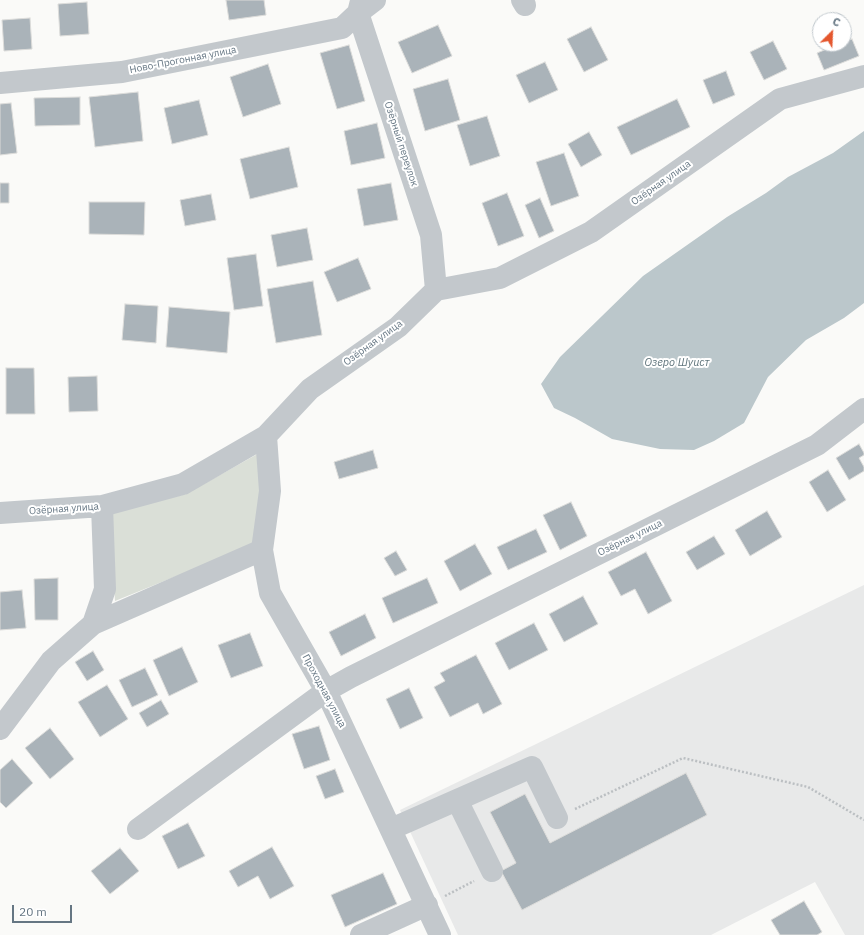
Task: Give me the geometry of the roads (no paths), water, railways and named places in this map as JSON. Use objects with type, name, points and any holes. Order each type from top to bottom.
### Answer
[{"type":"street","name":"Ново-Прогонная улица","points":[[0,83],[122,72],[342,28],[365,4]]},
{"type":"street","name":"Озёрный переулок","points":[[365,4],[431,235],[436,290]]},
{"type":"street","name":"Озёрная улица","points":[[0,513],[102,506],[183,484],[266,436],[310,389],[398,327],[436,290],[500,278],[591,232],[780,99],[864,76]]},
{"type":"street","name":"Озёрная улица","points":[[138,829],[326,691],[351,677],[817,445],[864,410]]},
{"type":"street","name":"Проходная улица","points":[[266,436],[270,491],[262,550],[270,593],[326,691],[440,935]]},
{"type":"street","points":[[93,624],[105,589],[102,506]]},
{"type":"street","points":[[0,729],[51,661],[93,624],[262,550]]},
{"type":"street","points":[[391,829],[532,767],[557,818]]},
{"type":"street","points":[[457,800],[492,871]]},
{"type":"street","points":[[361,935],[427,905]]},
{"type":"water","name":"Озеро Шуист","points":[[864,131],[864,303],[844,318],[806,340],[768,377],[744,423],[714,441],[694,450],[660,449],[612,439],[554,408],[541,384],[560,357],[643,276],[727,217],[766,193],[788,177],[833,153]]}]
